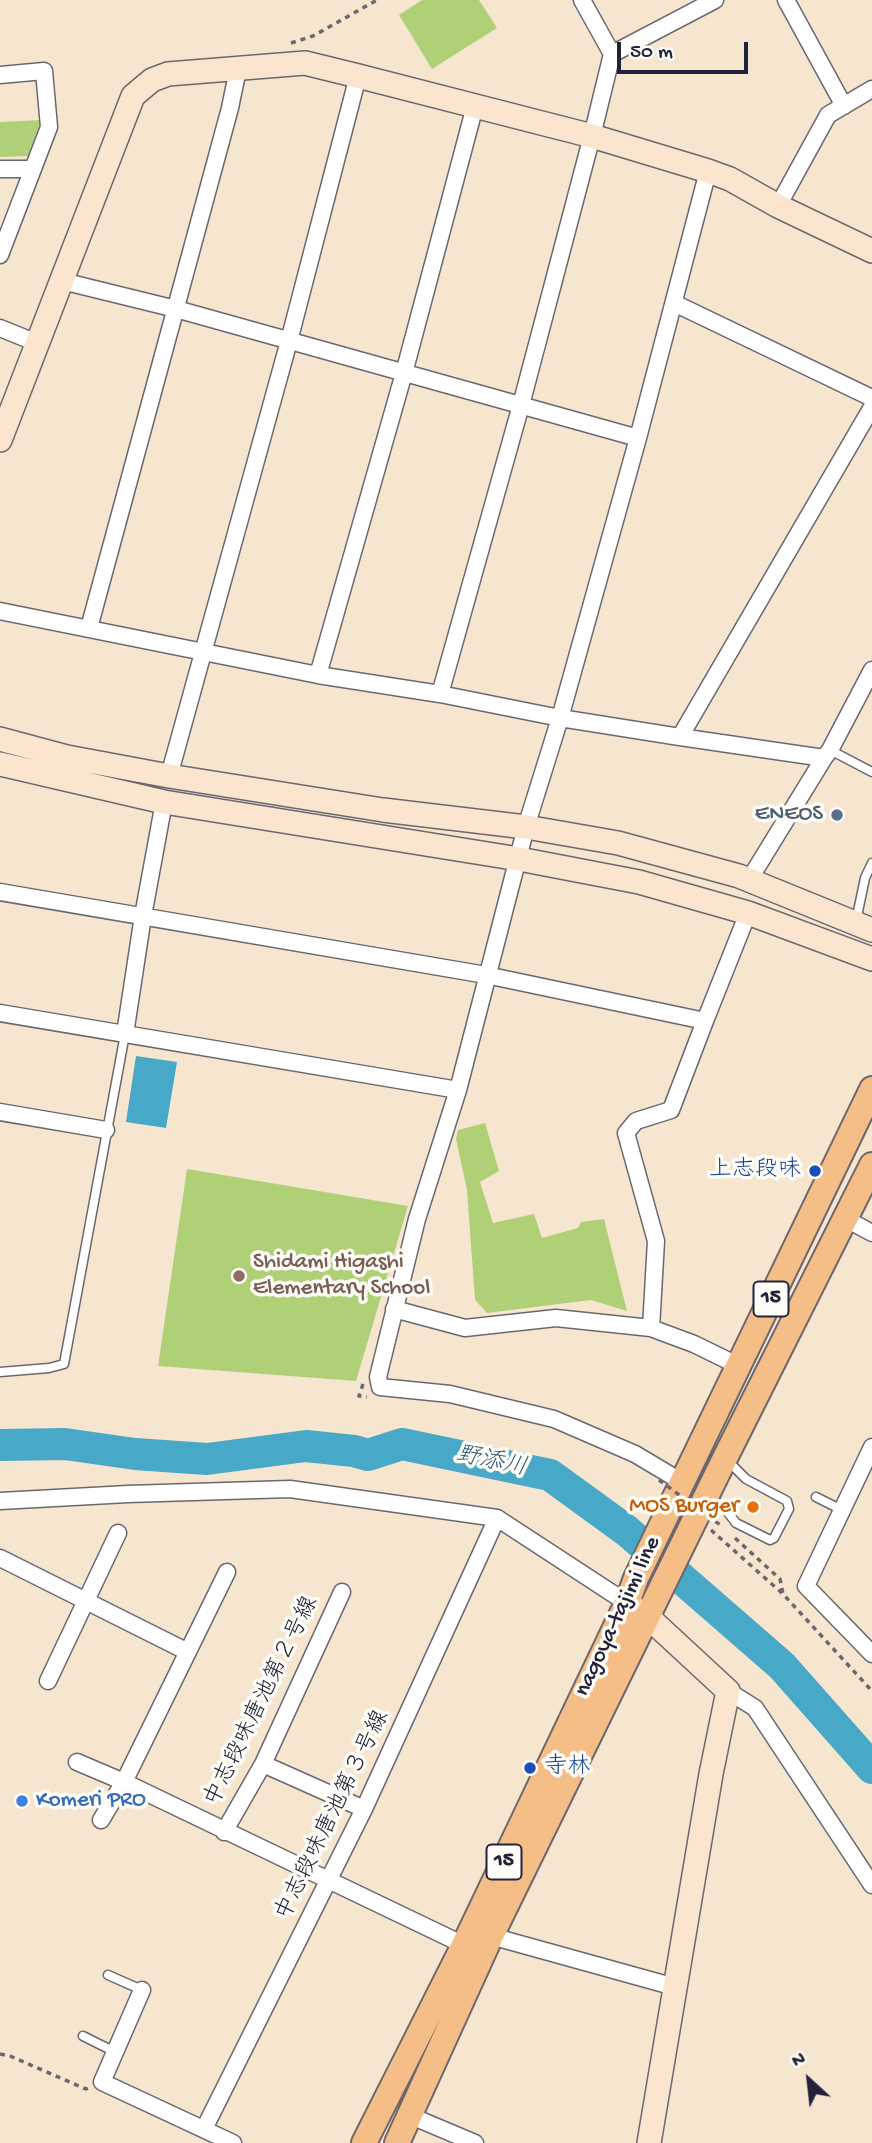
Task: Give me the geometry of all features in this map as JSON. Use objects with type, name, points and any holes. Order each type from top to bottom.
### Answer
[{"type":"main road","name":"nagoya-tajimi line","points":[[364,2143],[464,1945],[627,1603],[636,1578],[670,1508],[671,1481],[739,1366],[872,1089]]},
{"type":"main road","name":"nagoya-tajimi line","points":[[397,2143],[491,1937],[725,1458],[872,1165]]},
{"type":"street","points":[[440,694],[521,405],[612,54],[582,0]]},
{"type":"street","points":[[612,54],[715,0]]},
{"type":"street","points":[[786,0],[844,106]]},
{"type":"street","points":[[0,440],[133,96],[152,80],[168,74],[305,63],[358,76],[592,136],[708,171],[730,179],[872,251]]},
{"type":"street","points":[[89,628],[230,108],[238,69]]},
{"type":"street","points":[[0,75],[44,71],[50,127],[0,255]]},
{"type":"street","points":[[169,776],[289,341],[358,76]]},
{"type":"street","points":[[778,205],[828,115],[872,89]]},
{"type":"street","points":[[318,675],[404,373],[475,106]]},
{"type":"street","points":[[0,169],[32,169]]},
{"type":"street","points":[[671,1481],[635,1454],[554,1419],[450,1394],[380,1387],[377,1377],[417,1219],[458,1090],[526,827],[638,438],[708,171]]},
{"type":"street","points":[[62,281],[176,309],[638,438]]},
{"type":"street","points":[[674,303],[872,398]]},
{"type":"street","points":[[0,328],[37,343]]},
{"type":"street","points":[[680,737],[872,407]]},
{"type":"street","points":[[0,611],[318,675],[440,694],[559,718],[680,737],[827,754]]},
{"type":"street","points":[[749,880],[827,754],[872,670]]},
{"type":"street","points":[[0,739],[67,757],[169,776],[383,810],[526,827],[618,843],[749,880],[864,927]]},
{"type":"street","points":[[0,764],[164,802],[519,859],[639,882],[748,913],[872,959]]},
{"type":"street","points":[[125,1034],[164,802]]},
{"type":"street","points":[[0,892],[486,975],[705,1021]]},
{"type":"street","points":[[651,1328],[656,1241],[626,1133],[636,1121],[671,1111],[748,913]]},
{"type":"street","points":[[0,1013],[458,1090]]},
{"type":"street","points":[[0,1112],[106,1130]]},
{"type":"street","points":[[846,1219],[872,1233]]},
{"type":"street","points":[[394,1309],[465,1328],[556,1318],[651,1328],[694,1344],[739,1366]]},
{"type":"street","points":[[872,1447],[806,1586],[872,1654]]},
{"type":"street","points":[[0,1501],[290,1489],[497,1518],[648,1617],[728,1691],[755,1709],[872,1885]]},
{"type":"street","name":"中志段味唐池第３号線","points":[[204,2129],[364,1809],[497,1518]]},
{"type":"street","points":[[48,1681],[118,1533]]},
{"type":"street","points":[[0,1558],[188,1651]]},
{"type":"street","points":[[102,1820],[124,1782],[227,1572]]},
{"type":"street","name":"中志段味唐池第２号線","points":[[225,1832],[263,1764],[342,1592]]},
{"type":"street","points":[[649,2143],[709,1787],[728,1691]]},
{"type":"street","points":[[77,1762],[464,1945]]},
{"type":"street","points":[[263,1764],[364,1809]]},
{"type":"street","points":[[491,1937],[675,1987]]},
{"type":"street","points":[[142,1990],[102,2082],[233,2143]]},
{"type":"street","points":[[411,2116],[475,2143]]},
{"type":"lane","points":[[827,754],[872,772]]},
{"type":"lane","points":[[864,927],[865,878],[872,863]]},
{"type":"lane","points":[[0,1372],[49,1368],[64,1364],[125,1034]]},
{"type":"lane","points":[[698,1513],[726,1510],[736,1523],[770,1540],[774,1538],[789,1509],[787,1502],[746,1479],[725,1458]]},
{"type":"lane","points":[[816,1497],[842,1510]]},
{"type":"lane","points":[[108,1975],[142,1990]]},
{"type":"lane","points":[[83,2036],[115,2052]]},
{"type":"path","points":[[290,43],[313,36],[377,0]]},
{"type":"path","points":[[363,1383],[359,1396],[372,1398]]},
{"type":"path","points":[[671,1481],[723,1527]]},
{"type":"path","points":[[698,1513],[783,1594],[872,1691]]},
{"type":"path","points":[[733,1536],[780,1579],[783,1594]]},
{"type":"path","points":[[0,2054],[86,2089],[102,2082]]},
{"type":"green space","points":[[422,0],[479,0],[497,28],[432,69],[399,15]]},
{"type":"green space","points":[[41,120],[28,156],[0,157],[0,122]]},
{"type":"green space","points":[[485,1123],[499,1171],[480,1182],[493,1223],[534,1214],[542,1238],[578,1228],[581,1222],[604,1219],[627,1311],[591,1300],[487,1313],[475,1300],[467,1190],[456,1139],[458,1130]]},
{"type":"green space","points":[[187,1169],[408,1206],[356,1381],[158,1366]]},
{"type":"water","points":[[136,1056],[177,1062],[166,1128],[126,1122]]},
{"type":"waterway","name":"野添川","points":[[0,1445],[65,1444],[135,1454],[207,1459],[306,1446],[368,1455],[402,1444],[550,1475],[627,1531],[782,1666],[872,1768]]},
{"type":"place","name":"ENEOS","points":[[837,815]]},
{"type":"place","name":"上志段味","points":[[815,1171]]},
{"type":"place","name":"Shidami Higashi Elementary School","points":[[239,1276]]},
{"type":"place","name":"MOS Burger","points":[[753,1507]]},
{"type":"place","name":"寺林","points":[[530,1768]]},
{"type":"place","name":"Komeri PRO","points":[[22,1801]]}]
